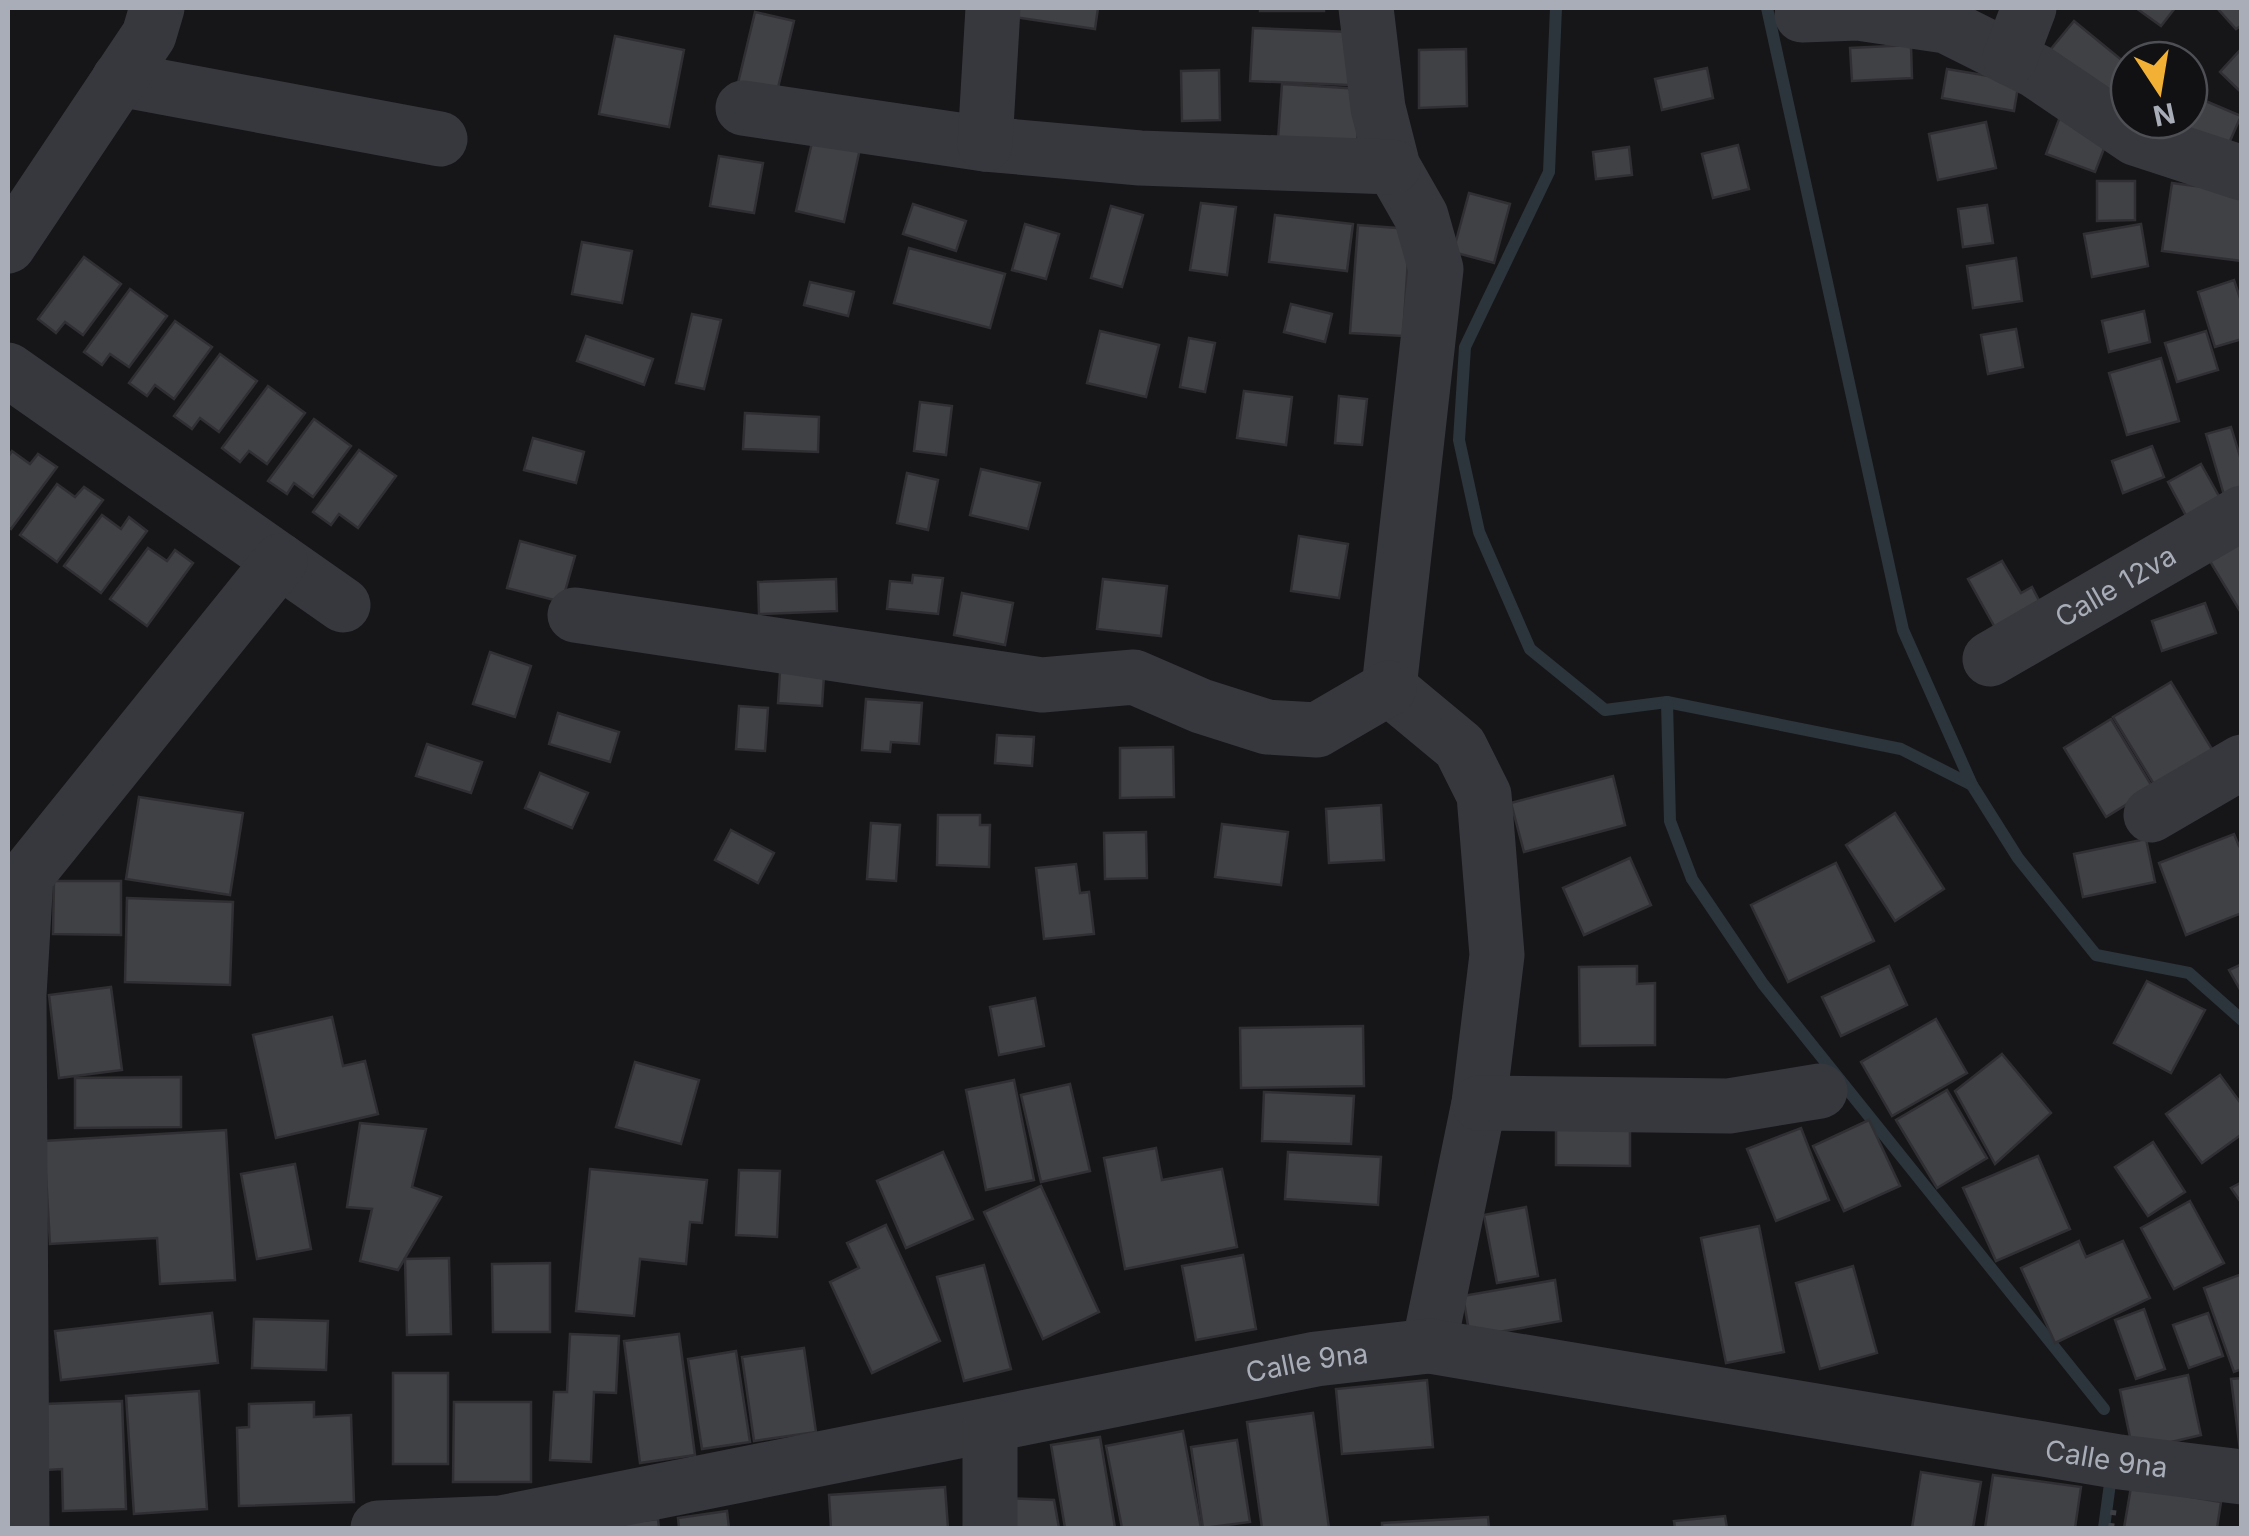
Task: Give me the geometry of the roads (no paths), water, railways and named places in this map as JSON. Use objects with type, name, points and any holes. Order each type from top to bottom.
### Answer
[{"type":"street","points":[[8,246],[149,34],[156,8]]},
{"type":"street","points":[[985,144],[994,8]]},
{"type":"street","points":[[1366,8],[1378,108],[1393,167],[1420,216],[1436,269],[1389,688]]},
{"type":"street","points":[[2010,58],[2029,8]]},
{"type":"street","points":[[1802,15],[1890,13],[1946,26],[2036,71],[2135,138],[2242,173]]},
{"type":"street","points":[[119,79],[440,139]]},
{"type":"street","points":[[744,108],[985,144],[1140,158],[1393,167]]},
{"type":"street","points":[[8,370],[344,605]]},
{"type":"street","name":"Calle 12va","points":[[1990,659],[2242,513]]},
{"type":"street","points":[[22,1528],[18,995],[26,876],[280,561]]},
{"type":"street","points":[[575,615],[1042,685],[1134,677],[1202,706],[1267,727],[1318,730],[1389,688]]},
{"type":"street","points":[[1389,688],[1460,747],[1484,795],[1497,955],[1479,1103],[1429,1346]]},
{"type":"street","points":[[2151,816],[2242,762]]},
{"type":"street","points":[[1479,1103],[1729,1106],[1820,1090]]},
{"type":"street","name":"Calle 9na","points":[[378,1528],[501,1526],[1316,1359],[1429,1346],[2101,1458],[2242,1477]]},
{"type":"street","points":[[990,1425],[990,1528]]},
{"type":"waterway","points":[[1556,8],[1549,172],[1465,347],[1459,440],[1479,532],[1530,649],[1605,710],[1667,702],[1901,749],[1972,785],[2018,858],[2096,955],[2189,973],[2242,1020]]},
{"type":"waterway","points":[[1767,8],[1903,630],[1972,785]]},
{"type":"waterway","points":[[1667,702],[1670,821],[1692,879],[1763,984],[2104,1409]]},
{"type":"waterway","points":[[2104,1528],[2111,1476]]}]
